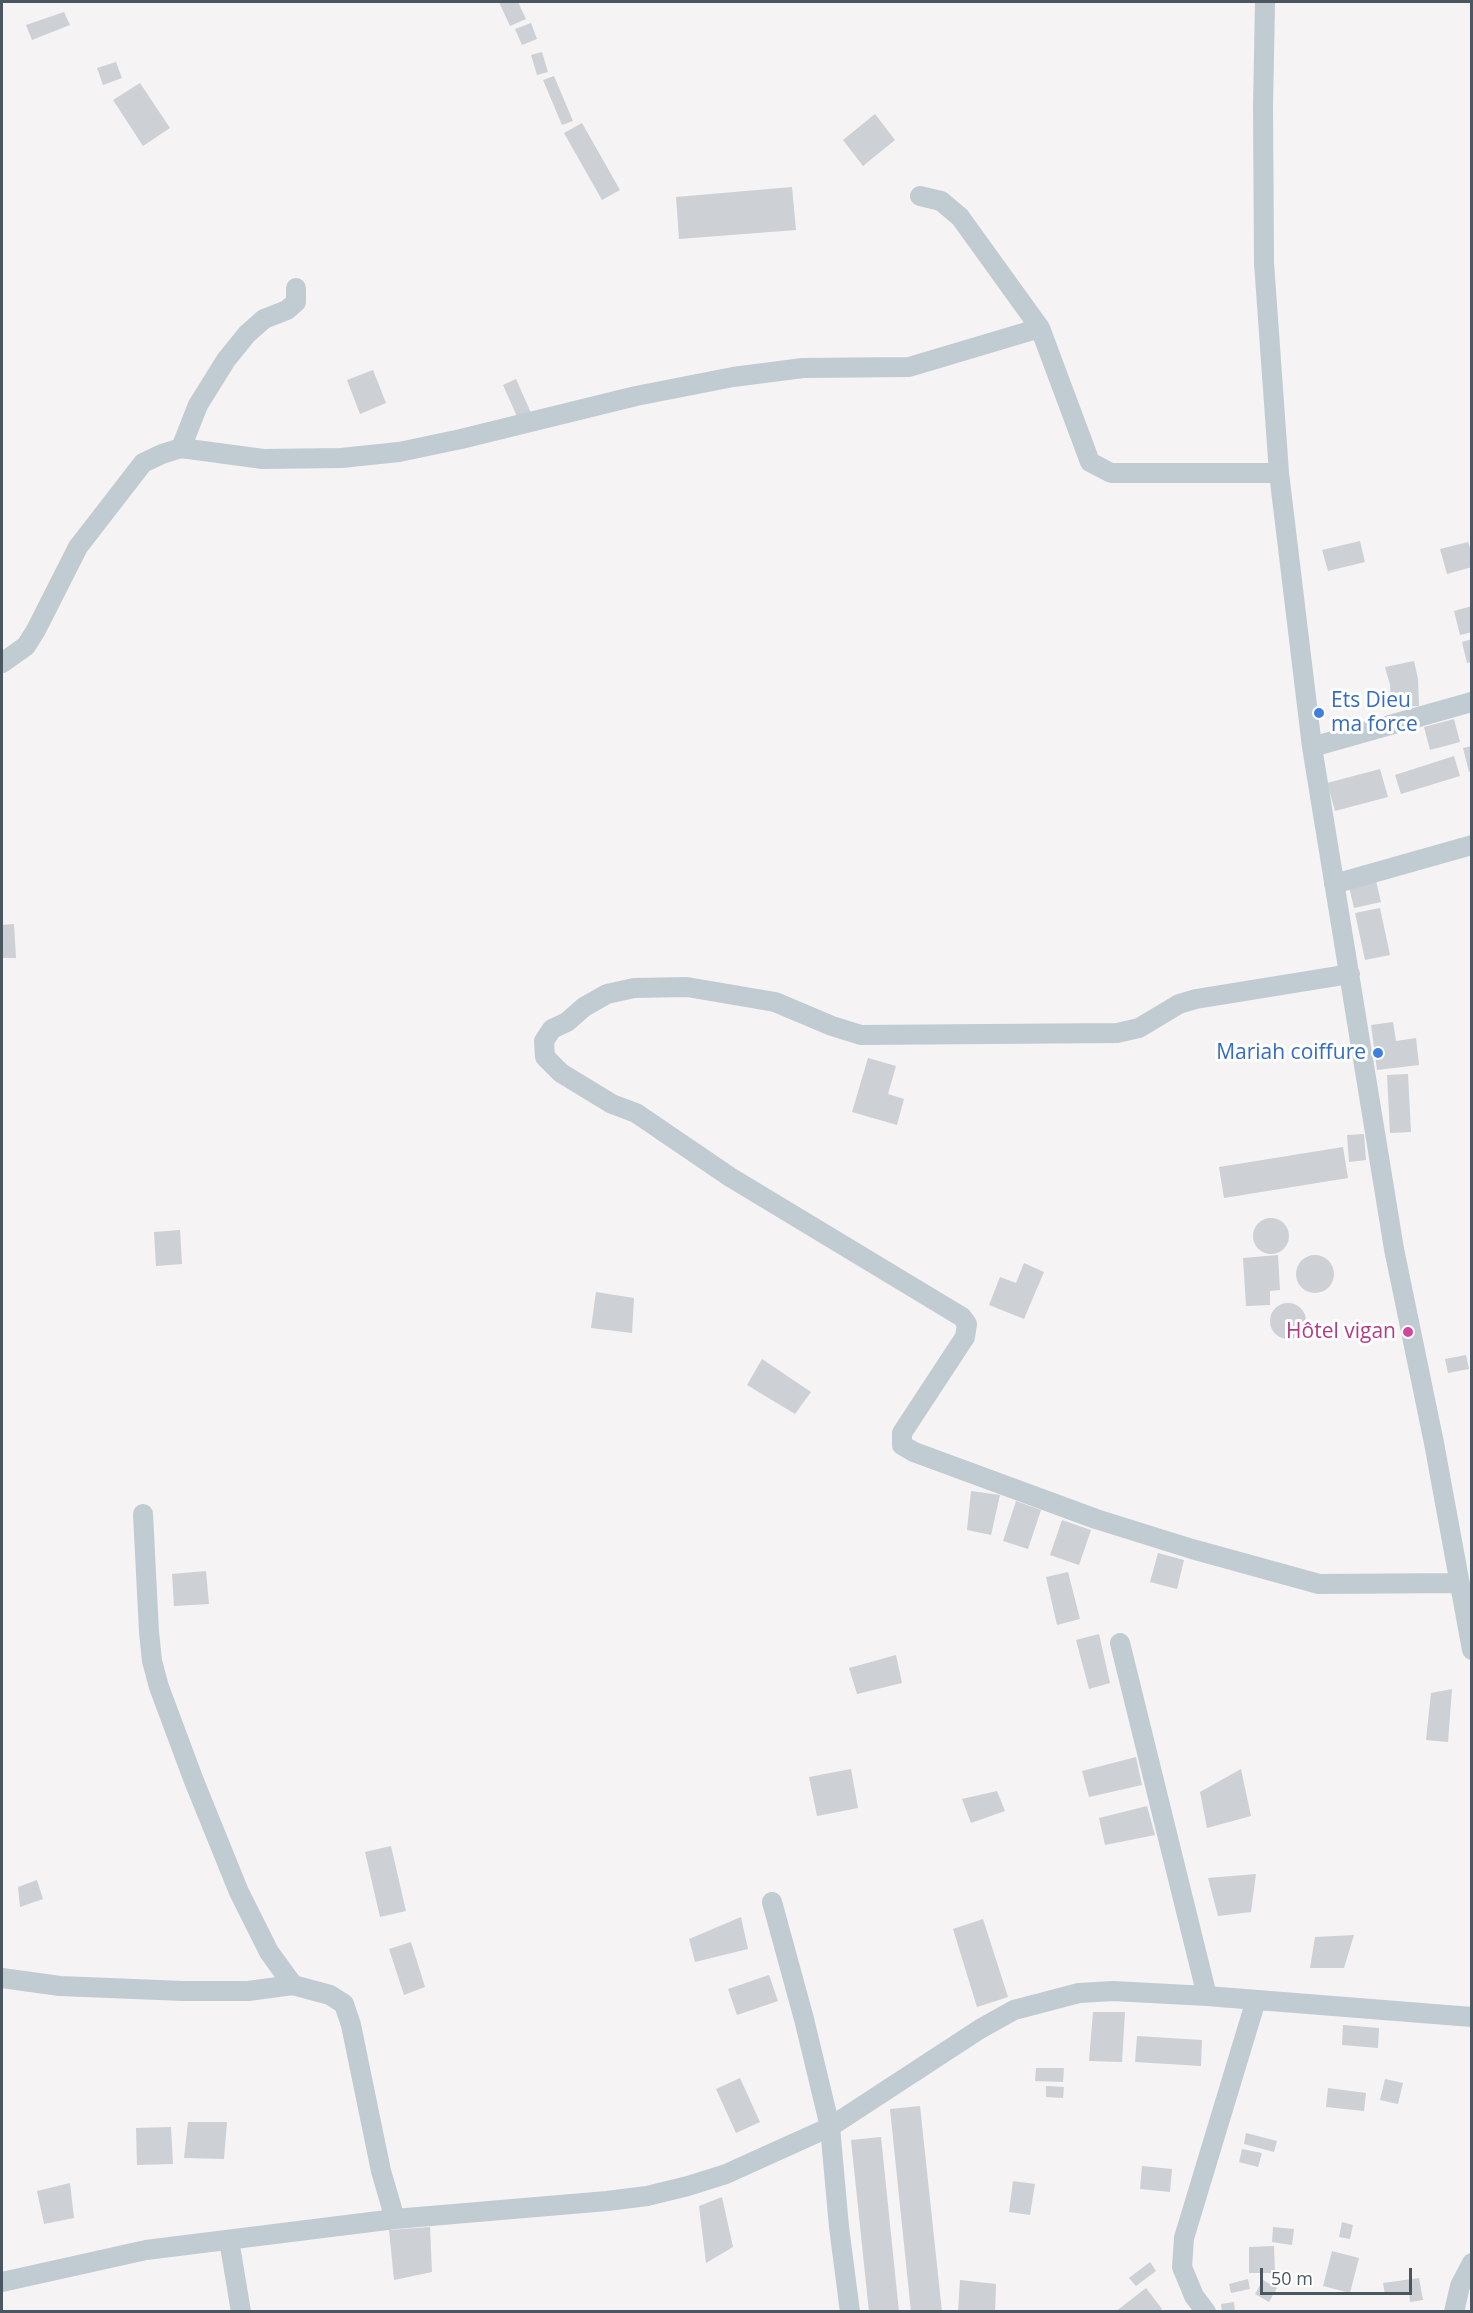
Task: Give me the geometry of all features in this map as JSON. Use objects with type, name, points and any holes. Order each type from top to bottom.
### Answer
[{"type":"street","points":[[1264,2],[1264,263],[1279,473],[1312,747],[1394,1249],[1472,1650]]},
{"type":"street","points":[[920,196],[941,201],[960,217],[1040,328],[1090,462],[1111,472],[1279,473]]},
{"type":"street","points":[[181,448],[198,405],[226,360],[247,334],[264,319],[287,310],[296,302],[296,288]]},
{"type":"street","points":[[2,663],[26,646],[78,547],[143,463],[162,454],[181,448],[263,459],[341,458],[399,452],[461,440],[636,396],[733,377],[803,368],[909,368],[1040,328]]},
{"type":"street","points":[[1312,747],[1472,702]]},
{"type":"street","points":[[1334,884],[1472,845]]},
{"type":"street","points":[[1350,974],[1196,999],[1179,1004],[1139,1028],[1117,1033],[861,1035],[832,1026],[775,1002],[687,987],[634,988],[606,994],[584,1007],[567,1022],[552,1029],[544,1041],[545,1057],[561,1073],[612,1104],[636,1113],[730,1177],[962,1317],[967,1324],[965,1337],[902,1433],[902,1445],[914,1452],[1096,1519],[1293,1578],[1319,1584],[1343,1585],[1460,1583]]},
{"type":"street","points":[[143,1515],[149,1632],[152,1660],[159,1687],[239,1892],[269,1952],[294,1985]]},
{"type":"street","points":[[1120,1643],[1207,1996]]},
{"type":"street","points":[[772,1902],[830,2127],[839,2227],[850,2312]]},
{"type":"street","points":[[2,1978],[60,1986],[183,1991],[248,1991],[294,1985],[330,1995],[344,2004],[351,2025],[381,2171],[395,2219]]},
{"type":"street","points":[[2,2282],[146,2250],[395,2219],[647,2196],[726,2174],[830,2127],[980,2029],[1014,2010],[1079,1993],[1113,1991],[1207,1996],[1472,2017]]},
{"type":"street","points":[[1206,2312],[1194,2296],[1182,2267],[1184,2238],[1256,2000]]},
{"type":"street","points":[[229,2240],[241,2312]]},
{"type":"street","points":[[1454,2312],[1460,2286],[1472,2263]]},
{"type":"building","points":[[499,2],[518,2],[526,19],[510,26]]},
{"type":"building","points":[[64,12],[70,25],[32,40],[26,25]]},
{"type":"building","points":[[531,23],[537,39],[522,45],[515,29]]},
{"type":"building","points":[[542,52],[548,72],[537,75],[531,55]]},
{"type":"building","points":[[116,62],[122,78],[103,85],[97,68]]},
{"type":"building","points":[[554,76],[573,121],[562,125],[543,80]]},
{"type":"building","points":[[140,83],[170,128],[143,146],[113,100]]},
{"type":"building","points":[[875,114],[895,140],[863,166],[843,140]]},
{"type":"building","points":[[582,123],[620,190],[602,200],[564,133]]},
{"type":"building","points":[[792,187],[796,230],[679,239],[676,197]]},
{"type":"building","points":[[373,370],[386,403],[360,414],[347,380]]},
{"type":"building","points":[[516,379],[532,415],[519,421],[503,385]]},
{"type":"building","points":[[1360,541],[1365,562],[1328,571],[1322,550]]},
{"type":"building","points":[[1468,542],[1472,553],[1472,567],[1447,574],[1440,549]]},
{"type":"building","points":[[1472,606],[1472,632],[1460,635],[1454,611]]},
{"type":"building","points":[[1472,639],[1472,662],[1467,663],[1462,642]]},
{"type":"building","points":[[1414,661],[1418,679],[1419,706],[1391,708],[1390,685],[1385,667]]},
{"type":"building","points":[[1454,719],[1460,742],[1430,750],[1424,727]]},
{"type":"building","points":[[1472,746],[1472,771],[1469,772],[1463,748]]},
{"type":"building","points":[[1454,756],[1460,776],[1401,794],[1395,775]]},
{"type":"building","points":[[1380,769],[1388,797],[1335,811],[1327,783]]},
{"type":"building","points":[[1376,881],[1381,902],[1354,908],[1349,887]]},
{"type":"building","points":[[1380,908],[1390,955],[1365,960],[1355,913]]},
{"type":"building","points":[[14,924],[16,958],[2,958],[2,925]]},
{"type":"building","points":[[1393,1022],[1396,1041],[1416,1038],[1419,1065],[1377,1070],[1371,1025]]},
{"type":"building","points":[[868,1058],[896,1066],[888,1094],[904,1099],[897,1125],[852,1112]]},
{"type":"building","points":[[1408,1074],[1411,1132],[1390,1133],[1387,1075]]},
{"type":"building","points":[[1364,1134],[1366,1160],[1349,1162],[1347,1135]]},
{"type":"building","points":[[1343,1147],[1348,1178],[1224,1198],[1219,1167]]},
{"type":"building","points":[[1271,1218],[1284,1223],[1289,1236],[1284,1249],[1271,1254],[1258,1249],[1253,1236],[1258,1223]]},
{"type":"building","points":[[180,1230],[182,1264],[156,1266],[154,1232]]},
{"type":"building","points":[[1278,1255],[1280,1290],[1270,1291],[1270,1305],[1246,1306],[1243,1258]]},
{"type":"building","points":[[1315,1255],[1329,1260],[1334,1274],[1329,1288],[1315,1293],[1301,1288],[1296,1274],[1301,1260]]},
{"type":"building","points":[[1024,1263],[1044,1272],[1024,1319],[989,1305],[1000,1277],[1016,1283]]},
{"type":"building","points":[[596,1292],[634,1298],[632,1333],[591,1328]]},
{"type":"building","points":[[1288,1303],[1301,1308],[1306,1321],[1301,1334],[1288,1339],[1275,1334],[1270,1321],[1275,1308]]},
{"type":"building","points":[[1466,1355],[1469,1369],[1448,1373],[1445,1359]]},
{"type":"building","points":[[762,1359],[811,1392],[795,1414],[747,1385]]},
{"type":"building","points":[[971,1491],[1000,1495],[991,1535],[967,1530]]},
{"type":"building","points":[[1016,1501],[1041,1510],[1028,1549],[1003,1541]]},
{"type":"building","points":[[1062,1520],[1091,1530],[1079,1565],[1050,1555]]},
{"type":"building","points":[[1158,1553],[1184,1560],[1177,1589],[1150,1582]]},
{"type":"building","points":[[206,1571],[209,1604],[174,1606],[172,1574]]},
{"type":"building","points":[[1068,1572],[1080,1619],[1057,1625],[1046,1577]]},
{"type":"building","points":[[1099,1634],[1110,1683],[1089,1689],[1076,1640]]},
{"type":"building","points":[[896,1655],[902,1683],[857,1694],[849,1668]]},
{"type":"building","points":[[1452,1689],[1448,1742],[1426,1740],[1431,1693]]},
{"type":"building","points":[[1136,1757],[1142,1785],[1089,1797],[1082,1771]]},
{"type":"building","points":[[851,1769],[858,1808],[817,1816],[809,1777]]},
{"type":"building","points":[[1241,1769],[1251,1816],[1207,1828],[1200,1792]]},
{"type":"building","points":[[997,1791],[1005,1811],[971,1823],[962,1799]]},
{"type":"building","points":[[1147,1806],[1155,1835],[1105,1845],[1099,1818]]},
{"type":"building","points":[[391,1846],[406,1911],[380,1917],[365,1852]]},
{"type":"building","points":[[1256,1874],[1251,1912],[1218,1916],[1208,1878]]},
{"type":"building","points":[[37,1880],[43,1899],[20,1907],[18,1887]]},
{"type":"building","points":[[741,1917],[748,1949],[695,1962],[689,1939]]},
{"type":"building","points":[[983,1919],[1008,1997],[977,2007],[953,1929]]},
{"type":"building","points":[[1354,1935],[1344,1968],[1310,1968],[1315,1937]]},
{"type":"building","points":[[411,1942],[425,1987],[404,1995],[389,1949]]},
{"type":"building","points":[[769,1975],[778,2001],[737,2015],[728,1989]]},
{"type":"building","points":[[1093,2012],[1125,2012],[1122,2062],[1089,2061]]},
{"type":"building","points":[[1343,2025],[1379,2028],[1378,2048],[1342,2045]]},
{"type":"building","points":[[1137,2036],[1202,2040],[1201,2066],[1135,2062]]},
{"type":"building","points":[[1036,2068],[1064,2068],[1063,2082],[1035,2081]]},
{"type":"building","points":[[740,2078],[760,2122],[736,2133],[716,2089]]},
{"type":"building","points":[[1385,2079],[1403,2083],[1398,2104],[1380,2100]]},
{"type":"building","points":[[1046,2086],[1064,2087],[1063,2098],[1046,2097]]},
{"type":"building","points":[[1328,2088],[1366,2093],[1364,2111],[1326,2107]]},
{"type":"building","points":[[920,2106],[942,2312],[911,2312],[890,2109]]},
{"type":"building","points":[[188,2122],[227,2122],[224,2159],[184,2158]]},
{"type":"building","points":[[171,2127],[173,2164],[137,2165],[136,2128]]},
{"type":"building","points":[[1246,2133],[1277,2141],[1274,2152],[1244,2144]]},
{"type":"building","points":[[881,2137],[899,2312],[869,2312],[851,2140]]},
{"type":"building","points":[[1242,2149],[1262,2153],[1258,2167],[1239,2162]]},
{"type":"building","points":[[1142,2166],[1172,2169],[1170,2192],[1140,2189]]},
{"type":"building","points":[[1013,2181],[1035,2184],[1030,2215],[1009,2212]]},
{"type":"building","points":[[70,2183],[74,2218],[44,2224],[37,2191]]},
{"type":"building","points":[[722,2197],[733,2247],[706,2263],[699,2206]]},
{"type":"building","points":[[1342,2222],[1353,2225],[1350,2239],[1339,2237]]},
{"type":"building","points":[[430,2227],[432,2272],[394,2280],[389,2230]]},
{"type":"building","points":[[1273,2227],[1294,2229],[1292,2245],[1272,2242]]},
{"type":"building","points":[[1274,2246],[1275,2273],[1249,2273],[1249,2247]]},
{"type":"building","points":[[1332,2251],[1359,2258],[1350,2293],[1323,2286]]},
{"type":"building","points":[[1150,2262],[1156,2271],[1136,2286],[1129,2278]]},
{"type":"building","points":[[1419,2278],[1423,2300],[1410,2302],[1409,2292],[1385,2295],[1383,2283]]},
{"type":"building","points":[[1248,2279],[1250,2289],[1231,2293],[1229,2284]]},
{"type":"building","points":[[960,2280],[996,2284],[995,2312],[958,2312]]},
{"type":"building","points":[[1263,2280],[1277,2288],[1269,2302],[1255,2294]]},
{"type":"building","points":[[1146,2288],[1162,2309],[1158,2312],[1115,2312]]},
{"type":"building","points":[[1234,2302],[1235,2312],[1222,2312],[1221,2304]]},
{"type":"place","name":"Ets Dieu ma force","points":[[1319,713]]},
{"type":"place","name":"Mariah coiffure","points":[[1378,1053]]},
{"type":"place","name":"Hôtel vigan","points":[[1408,1332]]}]
